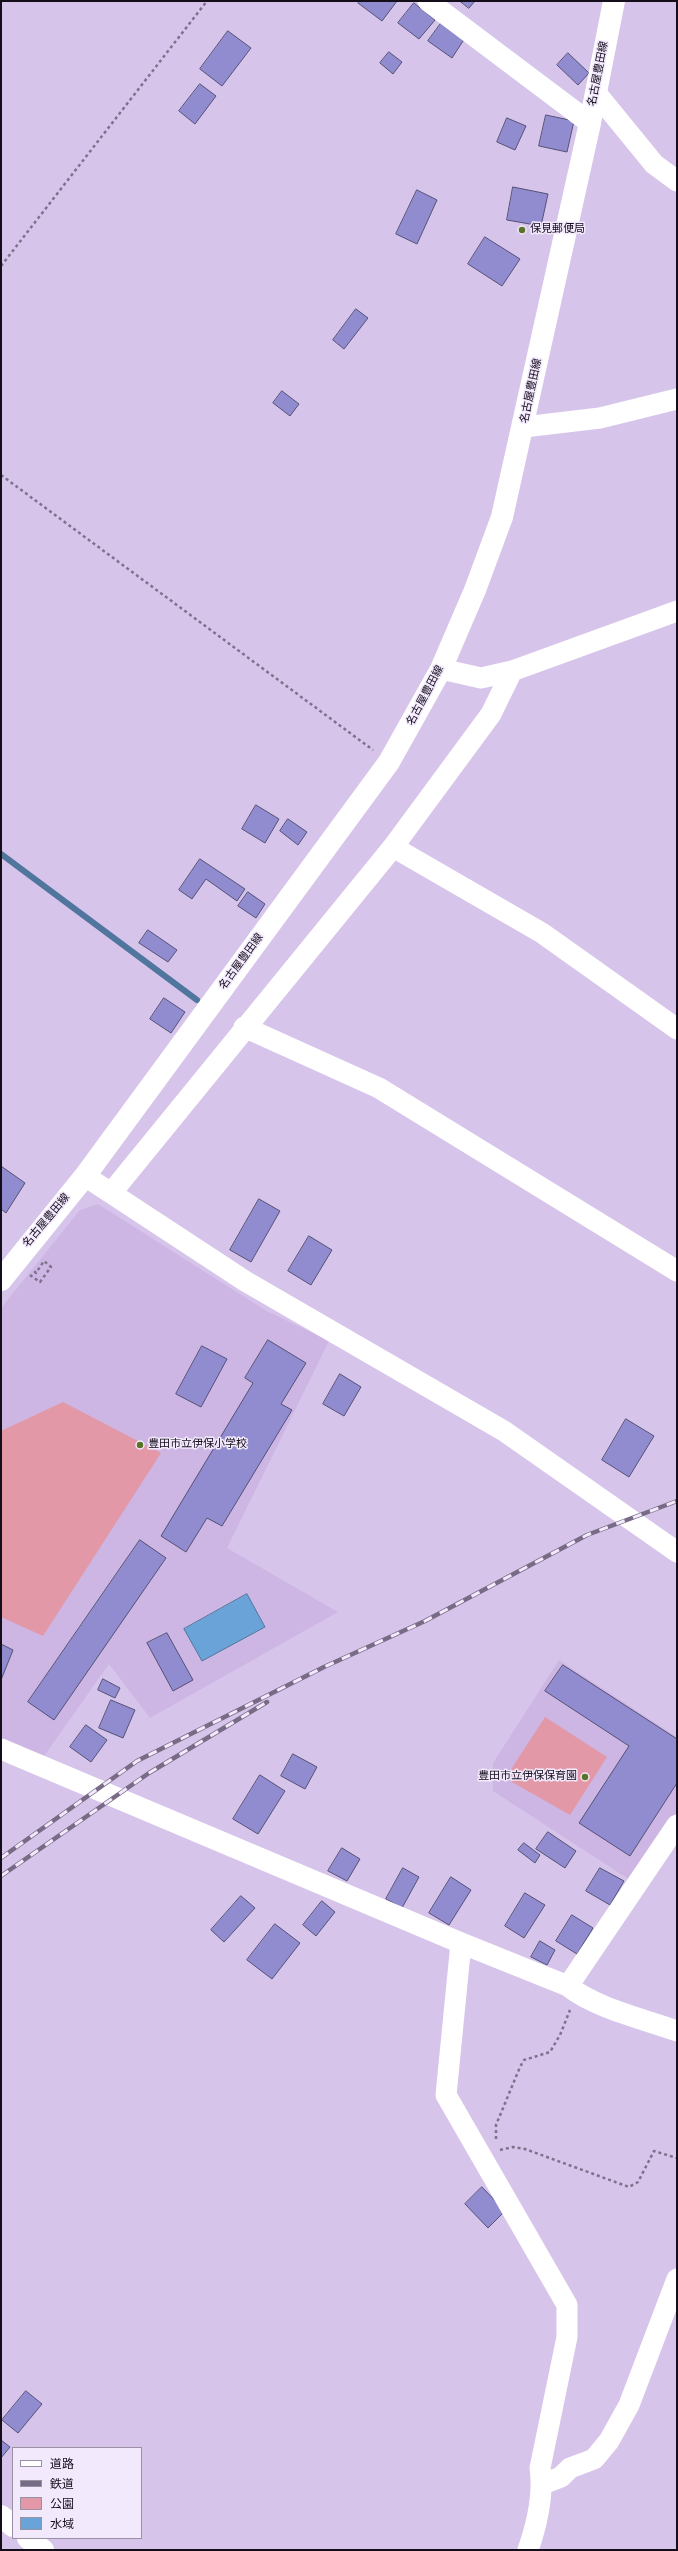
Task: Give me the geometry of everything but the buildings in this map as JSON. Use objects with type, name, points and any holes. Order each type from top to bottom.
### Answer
[{"type":"main road","name":"名古屋豊田線","points":[[1,1280],[85,1176],[390,762],[441,669],[476,590],[502,517],[524,428],[590,123],[614,1]]},
{"type":"main road","points":[[1,2516],[12,2525]]},
{"type":"main road","points":[[29,2539],[43,2550]]},
{"type":"street","points":[[428,1],[590,123]]},
{"type":"street","points":[[596,93],[654,164],[677,181]]},
{"type":"street","points":[[524,428],[600,418],[677,399]]},
{"type":"street","points":[[441,669],[481,678],[512,671],[677,611]]},
{"type":"street","points":[[112,1192],[244,1027],[393,847],[491,714],[512,671]]},
{"type":"street","points":[[393,847],[542,933],[677,1029]]},
{"type":"street","points":[[244,1027],[379,1088],[677,1271]]},
{"type":"street","points":[[85,1176],[112,1192],[245,1281],[504,1431],[677,1552]]},
{"type":"street","points":[[1,1748],[572,1989],[617,2010],[677,2031]]},
{"type":"street","points":[[572,1989],[677,1825]]},
{"type":"street","points":[[461,1943],[446,2095],[567,2305],[567,2336],[540,2468],[543,2484],[535,2531],[528,2550]]},
{"type":"street","points":[[543,2484],[561,2477],[570,2468],[594,2459],[609,2441],[629,2405],[677,2278]]},
{"type":"path","points":[[1,266],[207,1]]},
{"type":"path","points":[[1,475],[390,762]]},
{"type":"path","points":[[501,2148],[496,2140],[496,2125],[520,2067],[524,2060],[550,2052],[560,2035],[572,1989]]},
{"type":"path","points":[[487,2165],[501,2148],[513,2147],[525,2149],[630,2187],[638,2182],[654,2151],[677,2158]]},
{"type":"shaded area","name":"豊田市立伊保小学校","points":[[98,1204],[265,1310],[329,1341],[227,1548],[338,1612],[150,1718],[109,1664],[44,1756],[1,1739],[1,1308],[80,1210]]},
{"type":"shaded area","name":"豊田市立伊保保育園","points":[[559,1660],[677,1737],[677,1814],[633,1882],[493,1791],[493,1763]]},
{"type":"green space","points":[[63,1402],[161,1453],[43,1636],[1,1617],[1,1431]]},
{"type":"green space","points":[[545,1717],[607,1757],[570,1815],[512,1782],[512,1768]]},
{"type":"water","points":[[247,1594],[265,1627],[202,1661],[184,1629]]},
{"type":"waterway","points":[[1,854],[197,1000]]},
{"type":"railway","points":[[1,1858],[137,1761],[324,1667],[425,1621],[587,1535],[677,1501]]},
{"type":"railway","points":[[1,1876],[149,1773],[267,1702]]},
{"type":"place","name":"保見郵便局","points":[[522,230]]},
{"type":"place","name":"豊田市立伊保小学校","points":[[140,1445]]},
{"type":"place","name":"豊田市立伊保保育園","points":[[585,1777]]}]
